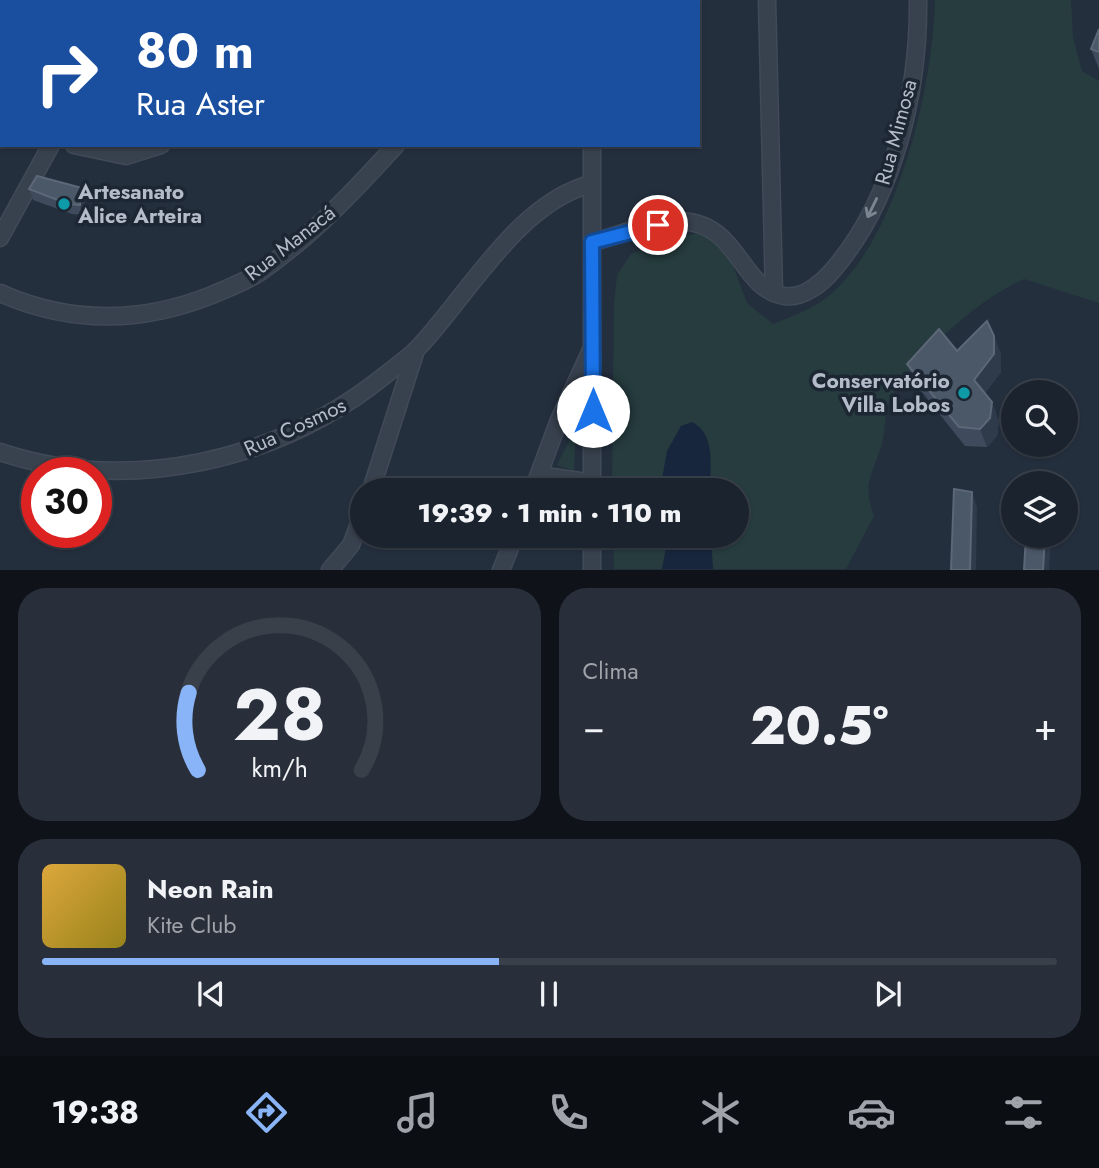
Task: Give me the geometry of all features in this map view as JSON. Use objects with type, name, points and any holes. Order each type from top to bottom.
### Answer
[{"type":"street","points":[[767,0],[774,293]]},
{"type":"street","name":"Rua Mimosa","points":[[774,293],[795,297],[822,282],[847,253],[870,214],[887,176],[900,133],[917,40],[918,0]]},
{"type":"street","points":[[0,238],[50,147]]},
{"type":"street","points":[[83,147],[126,156],[155,147]]},
{"type":"street","name":"Rua Manacá","points":[[0,293],[90,317],[132,317],[188,304],[243,282],[284,253],[359,186],[394,147]]},
{"type":"street","points":[[592,147],[593,478]]},
{"type":"street","name":"Rua Cosmos","points":[[0,452],[47,465],[103,471],[136,470],[221,458],[260,446],[345,407],[416,350],[472,283],[545,205],[573,188],[591,184]]},
{"type":"street","points":[[592,242],[681,221],[724,238],[749,271],[774,293]]},
{"type":"street","points":[[537,478],[559,420],[593,346]]},
{"type":"street","points":[[375,478],[416,350]]},
{"type":"street","points":[[559,420],[593,411]]},
{"type":"street","points":[[330,569],[350,546]]},
{"type":"street","points":[[501,569],[510,548]]},
{"type":"street","points":[[592,548],[592,569]]},
{"type":"green space","points":[[935,0],[1071,0],[1073,38],[1082,71],[1099,81],[1099,303],[1024,279],[969,313],[934,345],[889,401],[882,444],[869,487],[874,516],[846,569],[614,569],[613,548],[749,548],[749,478],[612,478],[614,304],[617,275],[631,254],[671,237],[703,233],[726,247],[747,303],[773,324],[810,308],[830,295],[854,269],[875,237],[893,199],[919,116],[933,35]]},
{"type":"green space","points":[[576,427],[574,471],[557,465]]},
{"type":"water","points":[[692,422],[705,434],[710,452],[710,478],[662,478],[667,451],[681,426]]},
{"type":"water","points":[[666,548],[712,548],[713,569],[662,569]]},
{"type":"building","points":[[1099,29],[1099,52],[1091,49]]},
{"type":"building","points":[[37,176],[82,188],[80,205],[68,204],[29,189]]},
{"type":"building","points":[[987,321],[994,336],[994,354],[974,380],[992,402],[990,418],[980,429],[959,427],[907,364],[939,329],[957,351]]},
{"type":"building","points":[[954,489],[972,492],[970,570],[951,570]]},
{"type":"building","points":[[1025,548],[1044,548],[1043,570],[1024,570]]},
{"type":"place","name":"Artesanato Alice Arteira","points":[[64,204]]},
{"type":"place","name":"Conservatório Villa Lobos","points":[[964,393]]},
{"type":"route","points":[[593,411],[592,242],[658,225]]}]
